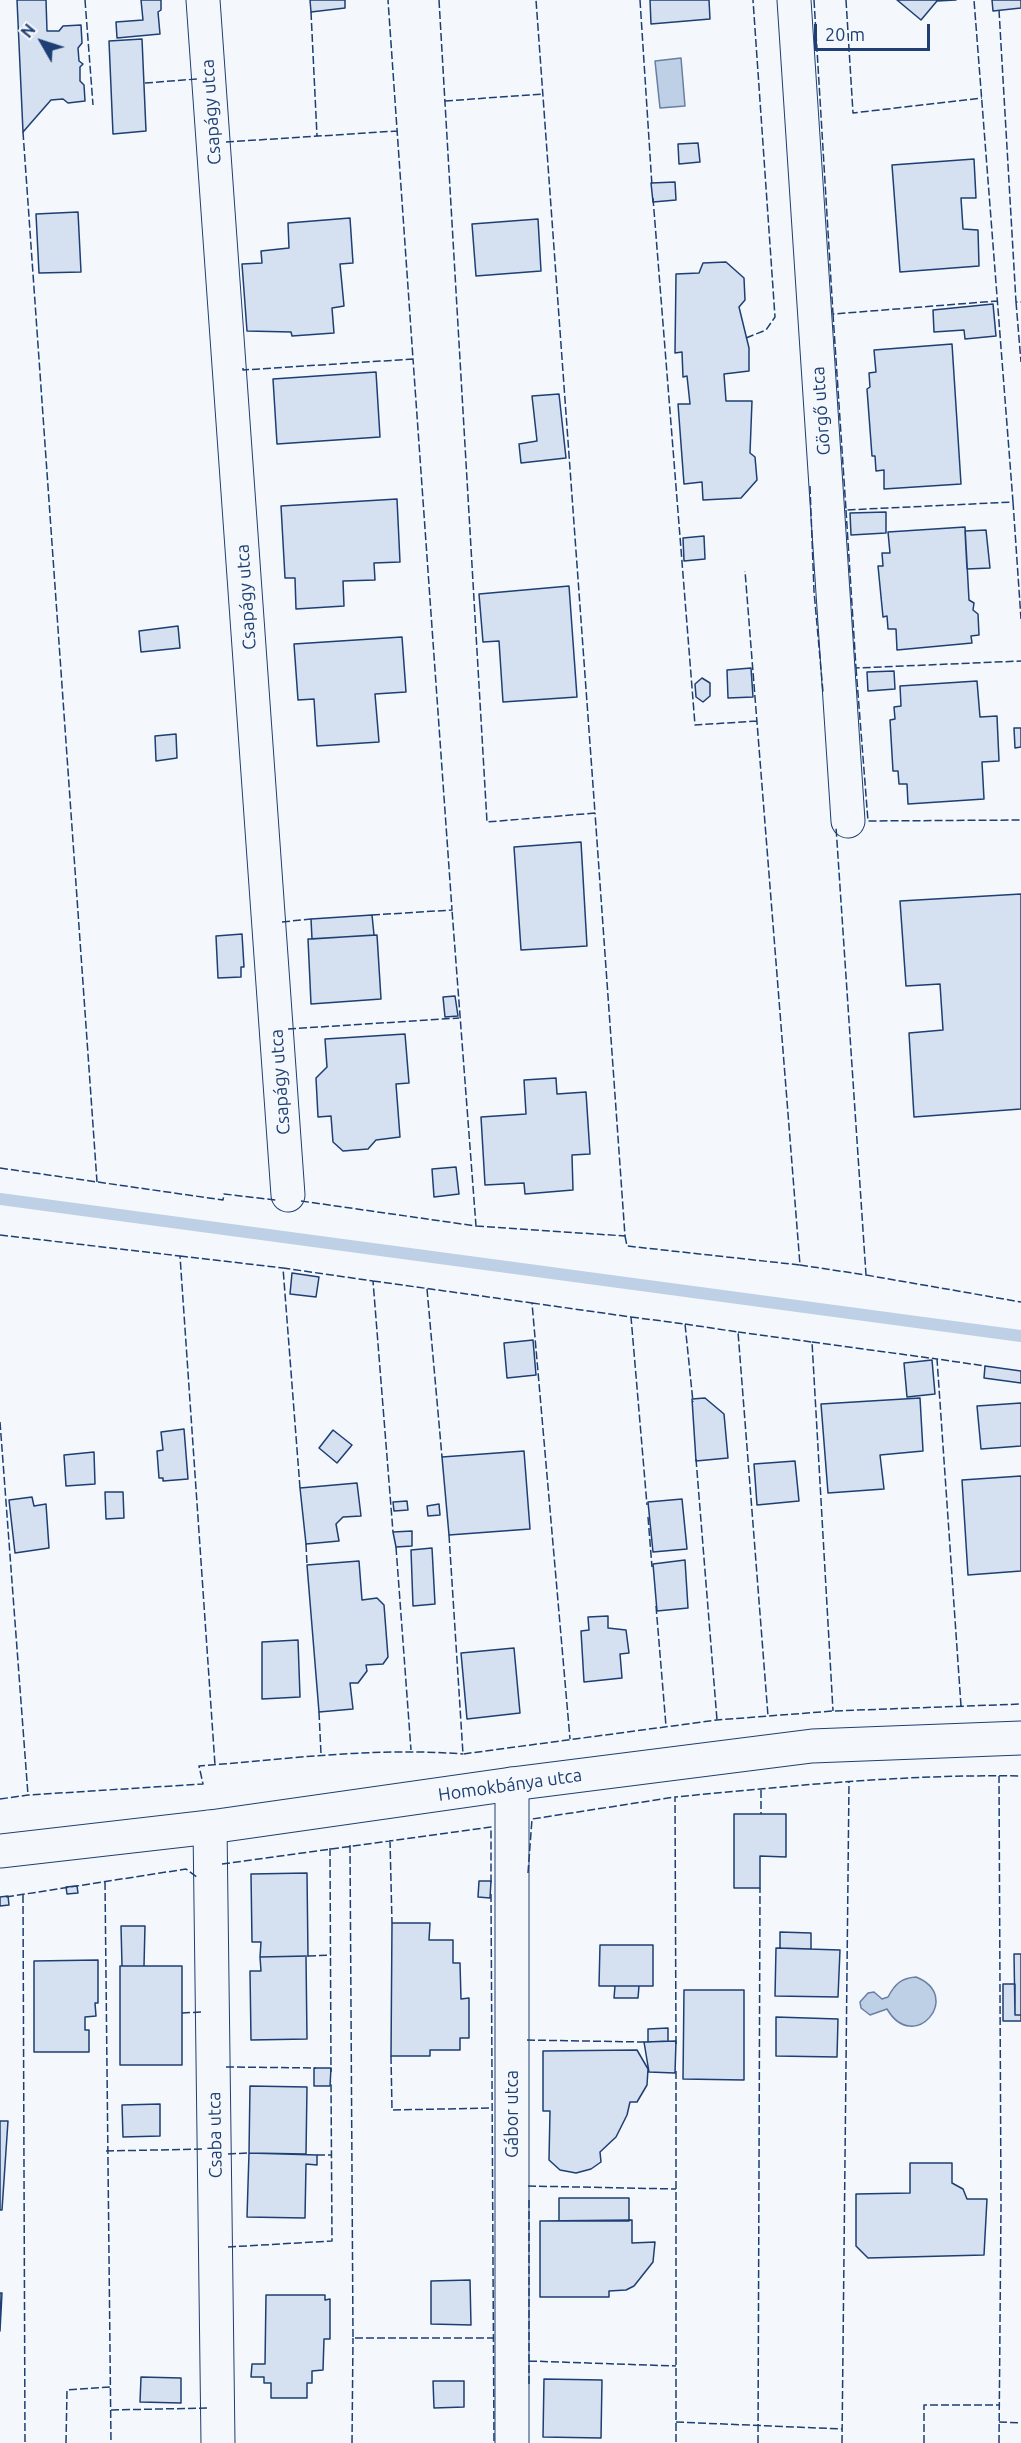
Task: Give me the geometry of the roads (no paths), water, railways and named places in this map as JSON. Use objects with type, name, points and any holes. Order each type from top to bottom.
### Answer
[{"type":"street","name":"Csapágy utca","points":[[203,0],[288,1195]]},
{"type":"street","name":"Görgő utca","points":[[794,0],[848,821]]},
{"type":"street","name":"Homokbánya utca","points":[[0,1851],[210,1827],[512,1784],[812,1746],[1021,1738]]},
{"type":"street","name":"Gábor utca","points":[[512,1784],[512,2443]]},
{"type":"street","name":"Csaba utca","points":[[210,1827],[219,2443]]},
{"type":"water","points":[[681,58],[685,106],[660,108],[655,61]]},
{"type":"water","points":[[916,1977],[930,1986],[936,1996],[935,2008],[930,2017],[921,2024],[910,2026],[898,2022],[887,2009],[870,2015],[861,2008],[860,2002],[868,1993],[874,1992],[882,1999],[888,1997],[899,1982]]},
{"type":"waterway","points":[[0,1199],[1021,1336]]}]
